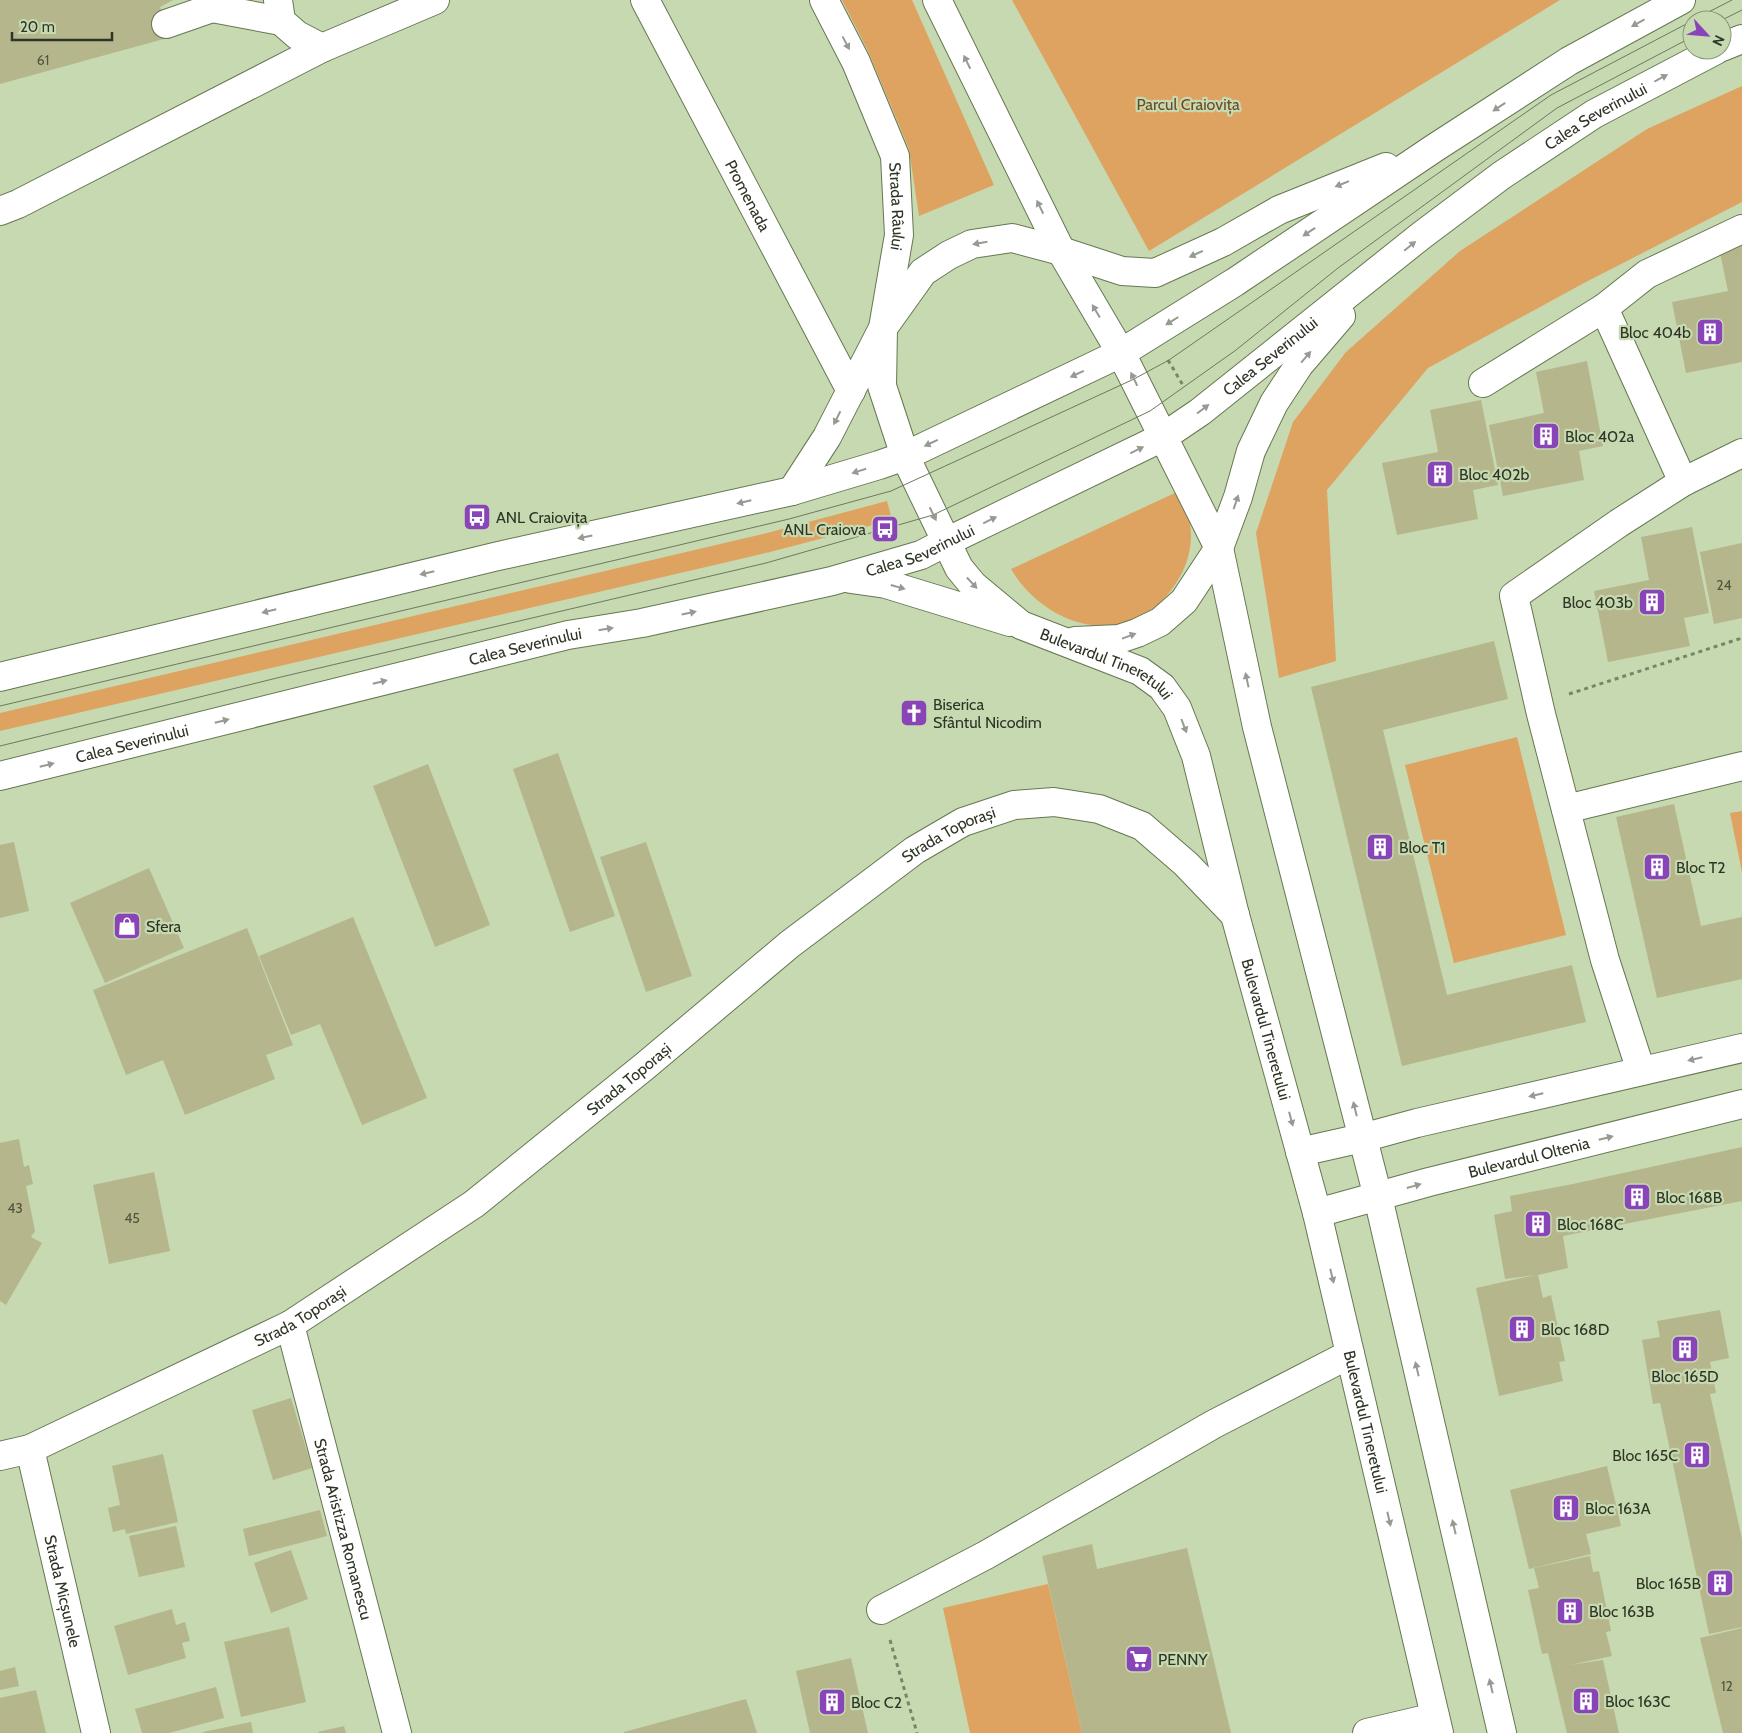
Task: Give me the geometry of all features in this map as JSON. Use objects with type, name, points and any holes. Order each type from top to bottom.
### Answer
[{"type":"main road","name":"Promenada","points":[[645,0],[851,391]]},
{"type":"main road","name":"Strada Râului","points":[[824,0],[856,62],[895,156],[898,235],[883,328],[882,386],[905,456]]},
{"type":"main road","points":[[937,0],[1062,251],[1121,353],[1219,548],[1257,728],[1378,1197],[1502,1733]]},
{"type":"main road","points":[[0,677],[484,560],[792,491],[905,456],[1121,353],[1235,282],[1436,147],[1569,61],[1681,0]]},
{"type":"main road","points":[[0,210],[18,204],[322,48],[416,3]]},
{"type":"main road","points":[[166,24],[221,4],[280,11],[297,35],[322,48]]},
{"type":"main road","name":"Calea Severinului","points":[[0,776],[568,635],[642,623],[832,581],[921,555],[1163,437],[1200,412],[1422,235],[1502,175],[1594,114],[1697,60]]},
{"type":"main road","points":[[792,491],[827,437],[883,328],[923,272],[949,255],[972,244],[1012,238],[1062,251],[1122,271],[1155,273],[1223,242],[1279,210],[1436,147]]},
{"type":"main road","points":[[1482,383],[1604,308],[1647,274],[1742,228]]},
{"type":"main road","points":[[1064,642],[1119,639],[1160,622],[1184,601],[1219,548],[1238,497],[1251,451],[1274,403],[1299,365],[1372,276]]},
{"type":"main road","points":[[1604,308],[1683,482]]},
{"type":"main road","points":[[1641,1071],[1605,960],[1539,704],[1514,596],[1618,523],[1683,482],[1742,453]]},
{"type":"main road","name":"Bulevardul Tineretului","points":[[905,456],[959,568],[973,585],[1021,625],[1140,671],[1162,688],[1178,708],[1196,756],[1234,915],[1317,1213],[1437,1725]]},
{"type":"main road","points":[[832,581],[852,579],[886,584],[1021,625]]},
{"type":"main road","points":[[1566,809],[1742,766]]},
{"type":"main road","name":"Strada Toporași","points":[[0,1456],[30,1449],[290,1325],[474,1204],[645,1066],[790,944],[915,850],[963,822],[1014,805],[1054,802],[1099,808],[1142,826],[1186,864],[1234,915]]},
{"type":"main road","points":[[1300,1152],[1362,1138],[1417,1122],[1742,1048]]},
{"type":"main road","name":"Bulevardul Oltenia","points":[[1317,1213],[1429,1182],[1742,1104]]},
{"type":"main road","name":"Strada Aristizza Romanescu","points":[[290,1325],[397,1733]]},
{"type":"main road","points":[[881,1610],[986,1555],[1214,1424],[1350,1354]]},
{"type":"main road","name":"Strada Micșunele","points":[[30,1449],[96,1733]]},
{"type":"main road","points":[[1367,1733],[1437,1725]]},
{"type":"path","points":[[1539,704],[1742,638]]},
{"type":"path","points":[[881,1610],[916,1733]]},
{"type":"green space","points":[[842,0],[912,0],[994,185],[919,216],[909,149],[868,51]]},
{"type":"green space","name":"Parcul Craiovița","points":[[1012,0],[1560,0],[1149,251]]},
{"type":"green space","points":[[1742,86],[1742,202],[1584,283],[1428,368],[1327,490],[1336,661],[1279,678],[1256,533],[1293,422],[1346,352],[1460,251],[1647,129]]},
{"type":"green space","points":[[1177,492],[1185,507],[1190,524],[1189,555],[1176,584],[1166,597],[1141,616],[1127,622],[1110,625],[1076,622],[1046,607],[1032,596],[1011,569]]},
{"type":"green space","points":[[887,501],[892,520],[770,552],[0,731],[0,713],[767,533]]},
{"type":"green space","points":[[1517,737],[1566,935],[1454,963],[1405,765]]},
{"type":"green space","points":[[1742,811],[1742,872],[1730,813]]},
{"type":"green space","points":[[1048,1584],[1082,1733],[970,1733],[943,1608]]},
{"type":"building","points":[[0,0],[173,0],[160,7],[171,37],[0,84]]},
{"type":"building","name":"Bloc 404b","points":[[1742,244],[1742,362],[1686,373],[1672,302],[1728,291],[1719,248]]},
{"type":"building","name":"Bloc 402a","points":[[1587,361],[1603,446],[1579,451],[1584,480],[1503,496],[1489,425],[1544,413],[1536,372]]},
{"type":"building","name":"Bloc 402b","points":[[1481,400],[1498,485],[1473,490],[1478,519],[1397,535],[1382,463],[1438,452],[1430,410]]},
{"type":"building","name":"Bloc 403b","points":[[1692,527],[1709,613],[1684,618],[1690,646],[1608,662],[1594,591],[1649,580],[1641,537]]},
{"type":"building","points":[[1742,543],[1742,618],[1714,624],[1700,552]]},
{"type":"building","name":"Bloc T1","points":[[1494,641],[1508,699],[1383,730],[1447,995],[1572,965],[1586,1022],[1402,1066],[1311,687]]},
{"type":"building","points":[[558,753],[615,916],[570,932],[513,769]]},
{"type":"building","points":[[428,764],[490,925],[435,947],[373,786]]},
{"type":"building","name":"Bloc T2","points":[[1674,804],[1701,926],[1742,917],[1742,979],[1657,998],[1616,817]]},
{"type":"building","points":[[14,842],[29,911],[0,918],[0,845]]},
{"type":"building","points":[[646,842],[692,976],[646,992],[600,857]]},
{"type":"building","name":"Sfera","points":[[149,868],[184,948],[105,983],[70,903]]},
{"type":"building","points":[[353,917],[427,1098],[362,1125],[320,1024],[291,1035],[259,956]]},
{"type":"building","points":[[247,928],[293,1045],[266,1055],[275,1079],[185,1115],[163,1060],[126,1075],[93,990]]},
{"type":"building","points":[[19,1139],[24,1167],[29,1165],[33,1184],[26,1186],[35,1231],[31,1237],[42,1243],[6,1305],[0,1301],[0,1143]]},
{"type":"building","points":[[1742,1147],[1742,1201],[1563,1236],[1568,1268],[1538,1275],[1543,1298],[1551,1295],[1565,1361],[1559,1362],[1563,1381],[1499,1396],[1476,1288],[1535,1275],[1505,1279],[1494,1215],[1512,1211],[1510,1196]]},
{"type":"building","points":[[154,1172],[170,1251],[109,1264],[93,1185]]},
{"type":"building","points":[[1720,1310],[1729,1358],[1710,1362],[1716,1393],[1710,1394],[1742,1539],[1742,1627],[1709,1634],[1660,1403],[1653,1404],[1642,1340],[1660,1337],[1657,1321]]},
{"type":"building","points":[[291,1398],[312,1468],[273,1480],[252,1410]]},
{"type":"building","points":[[163,1454],[178,1522],[126,1534],[125,1529],[113,1532],[108,1508],[120,1505],[112,1466]]},
{"type":"building","name":"Bloc 163A","points":[[1607,1466],[1621,1526],[1586,1534],[1591,1554],[1529,1569],[1510,1490]]},
{"type":"building","points":[[320,1510],[327,1536],[249,1556],[243,1529]]},
{"type":"building","points":[[176,1526],[185,1567],[139,1577],[129,1536]]},
{"type":"building","name":"PENNY","points":[[1092,1544],[1097,1569],[1187,1548],[1231,1733],[1082,1733],[1042,1556]]},
{"type":"building","points":[[291,1550],[308,1599],[271,1613],[254,1563]]},
{"type":"building","name":"Bloc 163B","points":[[1590,1556],[1593,1572],[1599,1571],[1611,1631],[1606,1632],[1612,1656],[1570,1665],[1603,1660],[1619,1733],[1567,1733],[1548,1653],[1542,1654],[1528,1590],[1539,1588],[1534,1568]]},
{"type":"building","points":[[172,1609],[176,1625],[185,1622],[190,1641],[182,1643],[186,1658],[128,1675],[114,1626]]},
{"type":"building","points":[[289,1627],[306,1702],[241,1717],[224,1642]]},
{"type":"building","points":[[1742,1628],[1742,1733],[1723,1733],[1700,1638]]},
{"type":"building","name":"Bloc C2","points":[[851,1658],[868,1733],[810,1733],[796,1671]]},
{"type":"building","points":[[15,1667],[19,1686],[0,1690],[0,1671]]},
{"type":"building","points":[[216,1687],[224,1718],[169,1733],[142,1733],[135,1709]]},
{"type":"building","points":[[36,1690],[46,1733],[0,1733],[0,1698]]},
{"type":"building","points":[[746,1699],[757,1733],[624,1733],[624,1732]]},
{"type":"building","points":[[251,1722],[253,1733],[203,1733],[203,1732]]},
{"type":"building","points":[[344,1726],[346,1733],[318,1733],[318,1732]]},
{"type":"tram line","points":[[1712,10],[1732,0]]},
{"type":"tram line","points":[[1732,15],[1742,10]]},
{"type":"tram line","points":[[0,706],[789,519],[891,491],[1134,379],[1169,360],[1551,95],[1682,26]]},
{"type":"tram line","points":[[0,746],[281,677],[766,563],[933,515],[1150,411],[1236,350],[1338,268],[1557,108],[1682,42]]},
{"type":"place","name":"Bloc 404b","points":[[1710,332]]},
{"type":"place","name":"Bloc 402a","points":[[1546,436]]},
{"type":"place","name":"Bloc 402b","points":[[1440,474]]},
{"type":"place","name":"ANL Craiovița","points":[[477,517]]},
{"type":"place","name":"ANL Craiova","points":[[885,529]]},
{"type":"place","name":"Bloc 403b","points":[[1652,602]]},
{"type":"place","name":"Biserica Sfântul Nicodim","points":[[914,713]]},
{"type":"place","name":"Bloc T1","points":[[1380,847]]},
{"type":"place","name":"Bloc T2","points":[[1657,867]]},
{"type":"place","name":"Sfera","points":[[127,926]]},
{"type":"place","name":"Bloc 168B","points":[[1637,1197]]},
{"type":"place","name":"Bloc 168C","points":[[1538,1224]]},
{"type":"place","name":"Bloc 168D","points":[[1522,1329]]},
{"type":"place","name":"Bloc 165D","points":[[1685,1349]]},
{"type":"place","name":"Bloc 165C","points":[[1697,1455]]},
{"type":"place","name":"Bloc 163A","points":[[1566,1508]]},
{"type":"place","name":"Bloc 165B","points":[[1720,1583]]},
{"type":"place","name":"Bloc 163B","points":[[1570,1611]]},
{"type":"place","name":"PENNY","points":[[1139,1659]]},
{"type":"place","name":"Bloc 163C","points":[[1586,1701]]},
{"type":"place","name":"Bloc C2","points":[[832,1702]]}]
